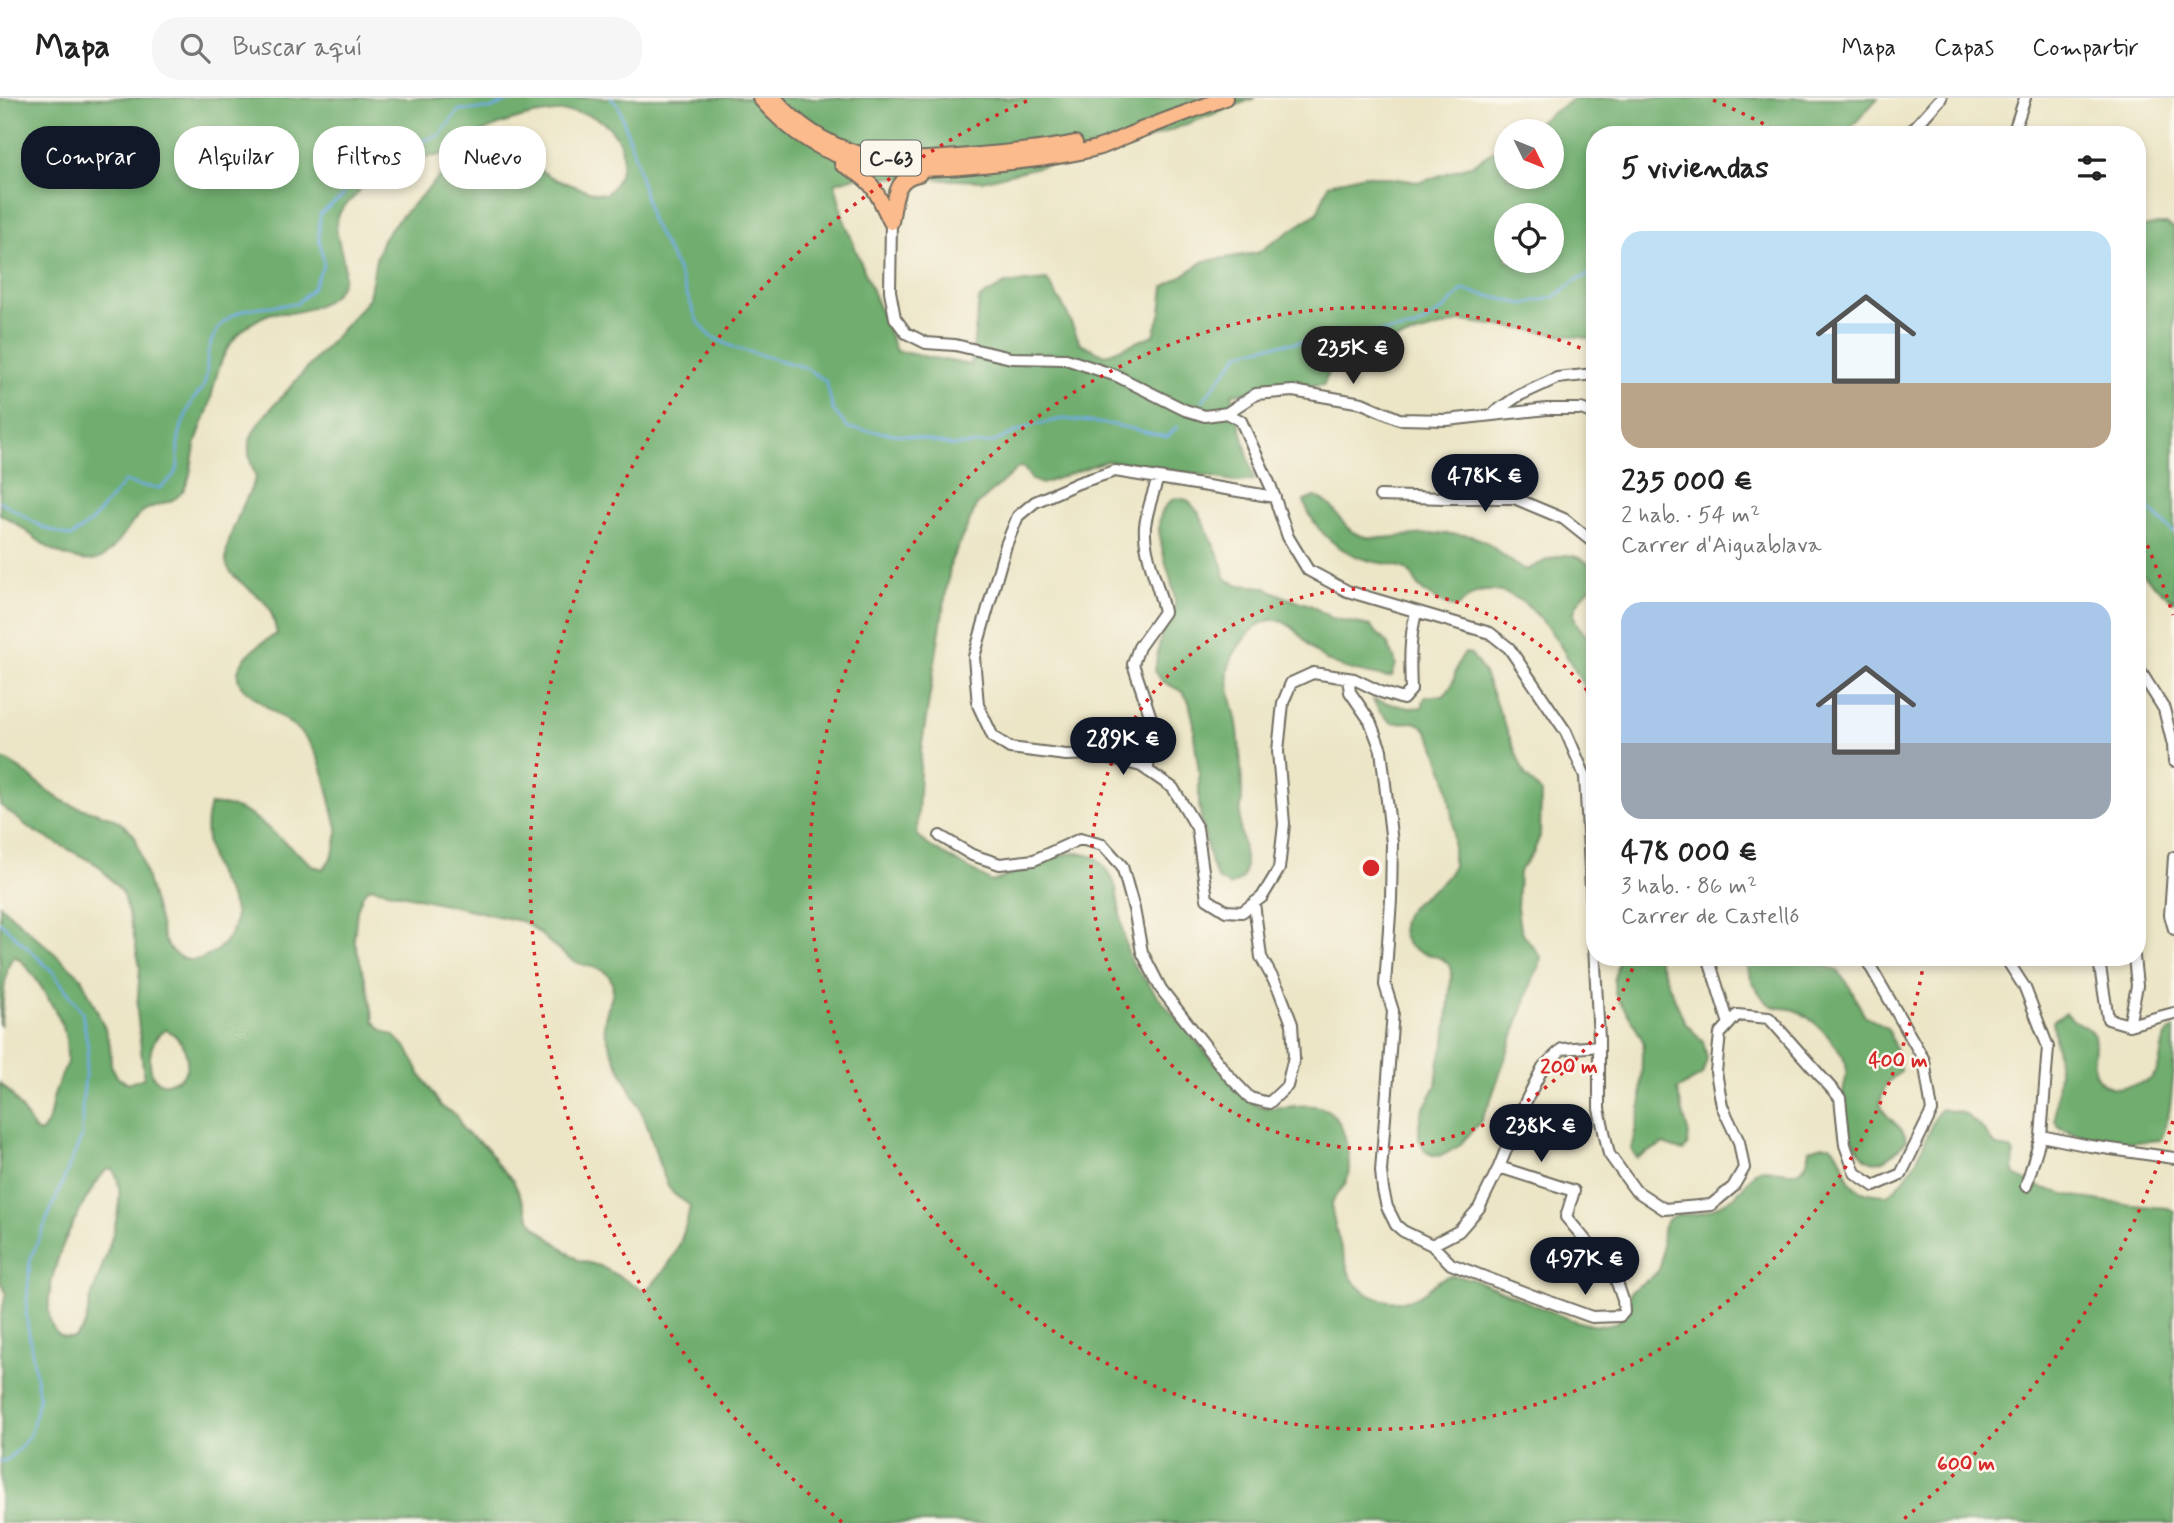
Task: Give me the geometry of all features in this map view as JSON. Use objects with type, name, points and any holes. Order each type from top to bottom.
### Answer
[{"type":"main road","name":"C-63","points":[[760,98],[801,142],[862,175],[877,192],[891,222]]},
{"type":"main road","name":"C-63","points":[[774,98],[797,128],[830,148],[889,167],[1016,157],[1027,151]]},
{"type":"main road","name":"C-63","points":[[793,131],[816,146],[853,162],[889,167],[958,168],[1040,160],[1098,148],[1225,98]]},
{"type":"main road","name":"C-63","points":[[784,110],[828,141],[876,157],[931,159],[1027,151],[1124,136]]},
{"type":"main road","name":"C-63","points":[[898,189],[914,174],[981,170],[998,164]]},
{"type":"main road","name":"C-63","points":[[889,167],[898,189],[891,222]]},
{"type":"main road","name":"C-63","points":[[877,192],[875,174],[889,167]]},
{"type":"main road","points":[[877,192],[898,189]]},
{"type":"street","points":[[1916,126],[1941,98]]},
{"type":"street","points":[[2016,126],[2025,98]]},
{"type":"street","points":[[891,222],[890,291],[895,318],[906,333],[926,343],[955,345],[1012,358],[1066,359],[1117,376],[1185,410],[1205,416],[1227,413],[1256,394],[1293,391],[1362,403],[1399,419],[1447,420],[1547,409],[1586,412]]},
{"type":"street","points":[[1493,414],[1518,396],[1557,378],[1586,375]]},
{"type":"street","points":[[1227,413],[1241,421],[1275,497],[1288,537],[1308,569],[1347,591],[1490,633],[1509,648],[1566,732],[1585,776],[1586,795]]},
{"type":"street","points":[[1275,497],[1115,471],[1035,502],[1018,516],[996,578],[975,657],[978,705],[993,737],[1010,748],[1066,755],[1096,754],[1141,766],[1173,788],[1197,828],[1206,899],[1226,911],[1242,912],[1262,897],[1279,869],[1284,824],[1278,751],[1283,703],[1292,683],[1313,673],[1348,678],[1403,699],[1411,690],[1410,650],[1416,613]]},
{"type":"street","points":[[1148,771],[1150,715],[1133,664],[1139,648],[1164,612],[1161,593],[1151,566],[1145,528],[1157,478]]},
{"type":"street","points":[[1380,496],[1514,498],[1564,519],[1586,537]]},
{"type":"street","points":[[1348,678],[1350,692],[1370,722],[1381,750],[1392,843],[1385,985],[1393,1010],[1381,1171],[1387,1207],[1403,1231],[1432,1245],[1451,1264],[1592,1317],[1620,1316],[1624,1312],[1623,1300],[1614,1274],[1566,1217],[1574,1191],[1499,1167]]},
{"type":"street","points":[[2146,680],[2164,709],[2174,761]]},
{"type":"street","points":[[940,836],[972,855],[1000,864],[1034,860],[1080,839],[1103,845],[1122,866],[1142,952],[1161,989],[1228,1076],[1250,1098],[1269,1103],[1287,1086],[1294,1057],[1292,1024],[1279,990],[1261,957],[1254,903]]},
{"type":"street","points":[[2174,857],[2170,915],[2174,929]]},
{"type":"street","points":[[1595,966],[1599,1110],[1609,1154],[1635,1190],[1664,1209],[1711,1205],[1733,1187],[1744,1168],[1739,1142],[1722,1106],[1716,1072],[1720,1034],[1737,1015],[1769,1018],[1840,1098],[1845,1145],[1855,1173],[1874,1186],[1901,1174],[1932,1111],[1924,1059],[1871,966]]},
{"type":"street","points":[[1711,966],[1729,1024]]},
{"type":"street","points":[[2011,966],[2025,988],[2048,1047],[2041,1136],[2026,1186]]},
{"type":"street","points":[[2099,966],[2108,1019],[2129,1025],[2174,1013]]},
{"type":"street","points":[[2129,1025],[2137,986],[2135,966]]},
{"type":"street","points":[[1432,1245],[1459,1231],[1479,1208],[1526,1101],[1544,1067],[1562,1049],[1599,1046]]},
{"type":"street","points":[[2041,1136],[2174,1158]]},
{"type":"green space","points":[[0,98],[1255,98],[1143,141],[982,181],[859,176],[835,183],[843,217],[896,351],[971,365],[979,299],[1005,284],[1047,280],[1065,309],[1080,343],[1105,355],[1154,335],[1161,312],[1164,287],[1205,261],[1257,253],[1317,213],[1329,184],[1364,175],[1420,182],[1472,165],[1494,151],[1494,189],[1564,189],[1564,119],[1543,119],[1575,98],[1878,98],[1852,126],[1586,126],[1586,338],[1462,321],[1333,358],[1324,385],[1232,394],[1254,480],[1239,482],[1132,463],[1105,461],[1042,484],[1032,480],[1024,468],[1019,467],[977,505],[951,561],[921,750],[917,835],[928,845],[992,882],[1064,854],[1079,853],[1095,857],[1103,865],[1116,888],[1131,961],[1171,1013],[1244,1096],[1265,1107],[1318,1107],[1327,1110],[1339,1123],[1345,1139],[1349,1167],[1346,1182],[1333,1201],[1332,1209],[1350,1275],[1360,1287],[1376,1298],[1395,1301],[1414,1298],[1445,1277],[1466,1278],[1564,1317],[1606,1326],[1619,1320],[1624,1313],[1631,1291],[1658,1271],[1662,1261],[1663,1229],[1672,1217],[1700,1213],[1721,1204],[1735,1196],[1757,1170],[1797,1171],[1803,1168],[1810,1149],[1823,1145],[1830,1145],[1838,1153],[1852,1184],[1870,1193],[1887,1195],[1901,1183],[1912,1168],[1934,1118],[1941,1109],[1963,1113],[1980,1126],[1995,1145],[2011,1150],[2014,1154],[2015,1175],[2030,1183],[2068,1195],[2174,1211],[2174,1523],[0,1523],[0,1319],[6,1293],[0,1280],[0,1083],[40,1133],[49,1120],[55,1091],[67,1062],[67,1044],[57,1015],[44,991],[28,968],[14,956],[6,978],[0,1026],[0,905],[81,977],[104,1026],[110,1045],[111,1065],[118,1078],[128,1083],[144,1078],[137,1010],[140,967],[122,892],[98,865],[32,830],[0,805],[0,758],[17,767],[63,801],[109,817],[135,836],[164,940],[184,959],[201,959],[217,950],[229,937],[235,920],[233,903],[209,852],[206,823],[210,805],[231,807],[250,815],[313,866],[323,869],[334,850],[337,827],[324,774],[316,754],[298,730],[245,689],[238,677],[242,662],[248,655],[277,634],[273,617],[265,602],[232,574],[226,560],[233,530],[256,478],[249,454],[252,435],[261,420],[369,297],[376,259],[383,239],[439,177],[439,189],[546,189],[546,174],[595,193],[606,194],[617,180],[621,169],[622,151],[618,139],[610,128],[598,119],[583,114],[548,113],[496,126],[439,126],[439,155],[425,157],[425,126],[313,126],[313,189],[361,189],[343,208],[337,222],[344,265],[339,289],[328,300],[306,310],[264,316],[246,327],[235,338],[221,362],[209,407],[196,440],[189,478],[178,496],[141,513],[118,542],[100,559],[87,561],[65,556],[0,514]],"holes":[[[370,887],[524,922],[574,961],[608,975],[613,989],[604,1024],[609,1045],[640,1108],[666,1182],[673,1193],[690,1206],[684,1231],[670,1263],[645,1291],[600,1266],[578,1260],[537,1228],[513,1180],[497,1164],[488,1149],[463,1130],[457,1116],[441,1106],[407,1048],[374,1021],[354,939],[357,910],[363,894]],[[166,1030],[173,1034],[184,1048],[187,1065],[180,1078],[161,1083],[152,1073],[151,1052],[160,1034]],[[112,1169],[118,1180],[118,1212],[114,1231],[92,1295],[87,1319],[73,1338],[60,1335],[52,1327],[49,1298],[65,1240],[78,1213],[106,1170]]]},
{"type":"green space","points":[[2167,224],[2174,228],[2174,602],[2146,578],[2146,226]]},
{"type":"green space","points":[[1315,497],[1322,500],[1352,532],[1366,537],[1466,535],[1482,540],[1526,570],[1561,556],[1569,555],[1586,561],[1586,593],[1579,601],[1574,614],[1579,627],[1586,635],[1586,691],[1549,629],[1534,612],[1517,599],[1499,592],[1479,592],[1457,607],[1441,603],[1419,587],[1407,570],[1363,559],[1332,541],[1315,523],[1304,501]]},
{"type":"green space","points":[[1176,498],[1187,500],[1199,513],[1229,581],[1264,587],[1310,605],[1332,618],[1370,626],[1387,643],[1396,664],[1392,676],[1386,677],[1339,666],[1318,655],[1290,626],[1275,620],[1259,625],[1244,638],[1233,656],[1228,672],[1237,723],[1242,795],[1240,823],[1245,860],[1242,879],[1230,886],[1218,879],[1211,864],[1202,824],[1194,724],[1189,702],[1183,692],[1162,681],[1155,671],[1161,638],[1175,604],[1159,532],[1160,518],[1165,507]]},
{"type":"green space","points":[[1465,653],[1471,654],[1483,671],[1525,775],[1541,792],[1540,836],[1533,853],[1519,872],[1517,908],[1524,935],[1541,957],[1481,1121],[1459,1146],[1443,1155],[1435,1156],[1426,1152],[1419,1139],[1419,1124],[1422,1111],[1436,1086],[1439,1059],[1445,1043],[1452,970],[1442,959],[1408,945],[1402,925],[1412,906],[1448,875],[1453,865],[1453,823],[1446,777],[1426,729],[1415,722],[1392,723],[1380,712],[1373,700],[1409,708],[1423,707],[1426,696],[1443,696],[1448,692]]},
{"type":"green space","points":[[1617,966],[1661,966],[1685,1023],[1703,1041],[1707,1059],[1702,1075],[1677,1090],[1689,1135],[1687,1147],[1683,1151],[1663,1144],[1637,1158],[1631,1149],[1641,1105],[1644,1043],[1615,994]]},
{"type":"green space","points":[[1747,966],[1826,966],[1838,971],[1864,1015],[1888,1029],[1901,1071],[1886,1084],[1880,1102],[1885,1113],[1902,1130],[1907,1140],[1894,1153],[1878,1162],[1867,1159],[1862,1154],[1848,1123],[1843,1100],[1847,1071],[1837,1048],[1808,1018],[1794,1010],[1772,1006],[1764,1000]]},
{"type":"green space","points":[[2066,1013],[2092,1031],[2095,1043],[2094,1068],[2098,1079],[2106,1085],[2119,1088],[2143,1083],[2154,1075],[2165,1040],[2174,1028],[2171,1103],[2160,1140],[2124,1143],[2072,1133],[2059,1127],[2055,1121],[2059,1071],[2053,1021]]},
{"type":"waterway","points":[[0,501],[42,527],[71,537],[91,522],[125,481],[139,486],[160,488],[177,469],[181,428],[192,402],[204,385],[208,353],[220,326],[230,317],[253,308],[296,304],[312,289],[324,264],[319,237],[320,214],[343,196],[356,150],[382,141],[405,147],[440,135],[459,110],[490,109],[515,98]]},
{"type":"waterway","points":[[611,98],[619,107],[651,220],[677,269],[697,320],[710,336],[735,348],[804,367],[826,381],[833,410],[848,428],[909,436],[953,446],[992,443],[1029,426],[1063,419],[1115,425],[1167,437],[1177,427]]},
{"type":"waterway","points":[[1203,400],[1240,353],[1267,346],[1416,328],[1445,308],[1463,290],[1523,304],[1555,297],[1576,280],[1586,276]]},
{"type":"waterway","points":[[2146,506],[2174,533]]},
{"type":"waterway","points":[[0,922],[53,972],[82,1012],[88,1048],[82,1105],[82,1136],[30,1260],[26,1315],[39,1396],[31,1433],[19,1449],[5,1461],[0,1461]]}]
